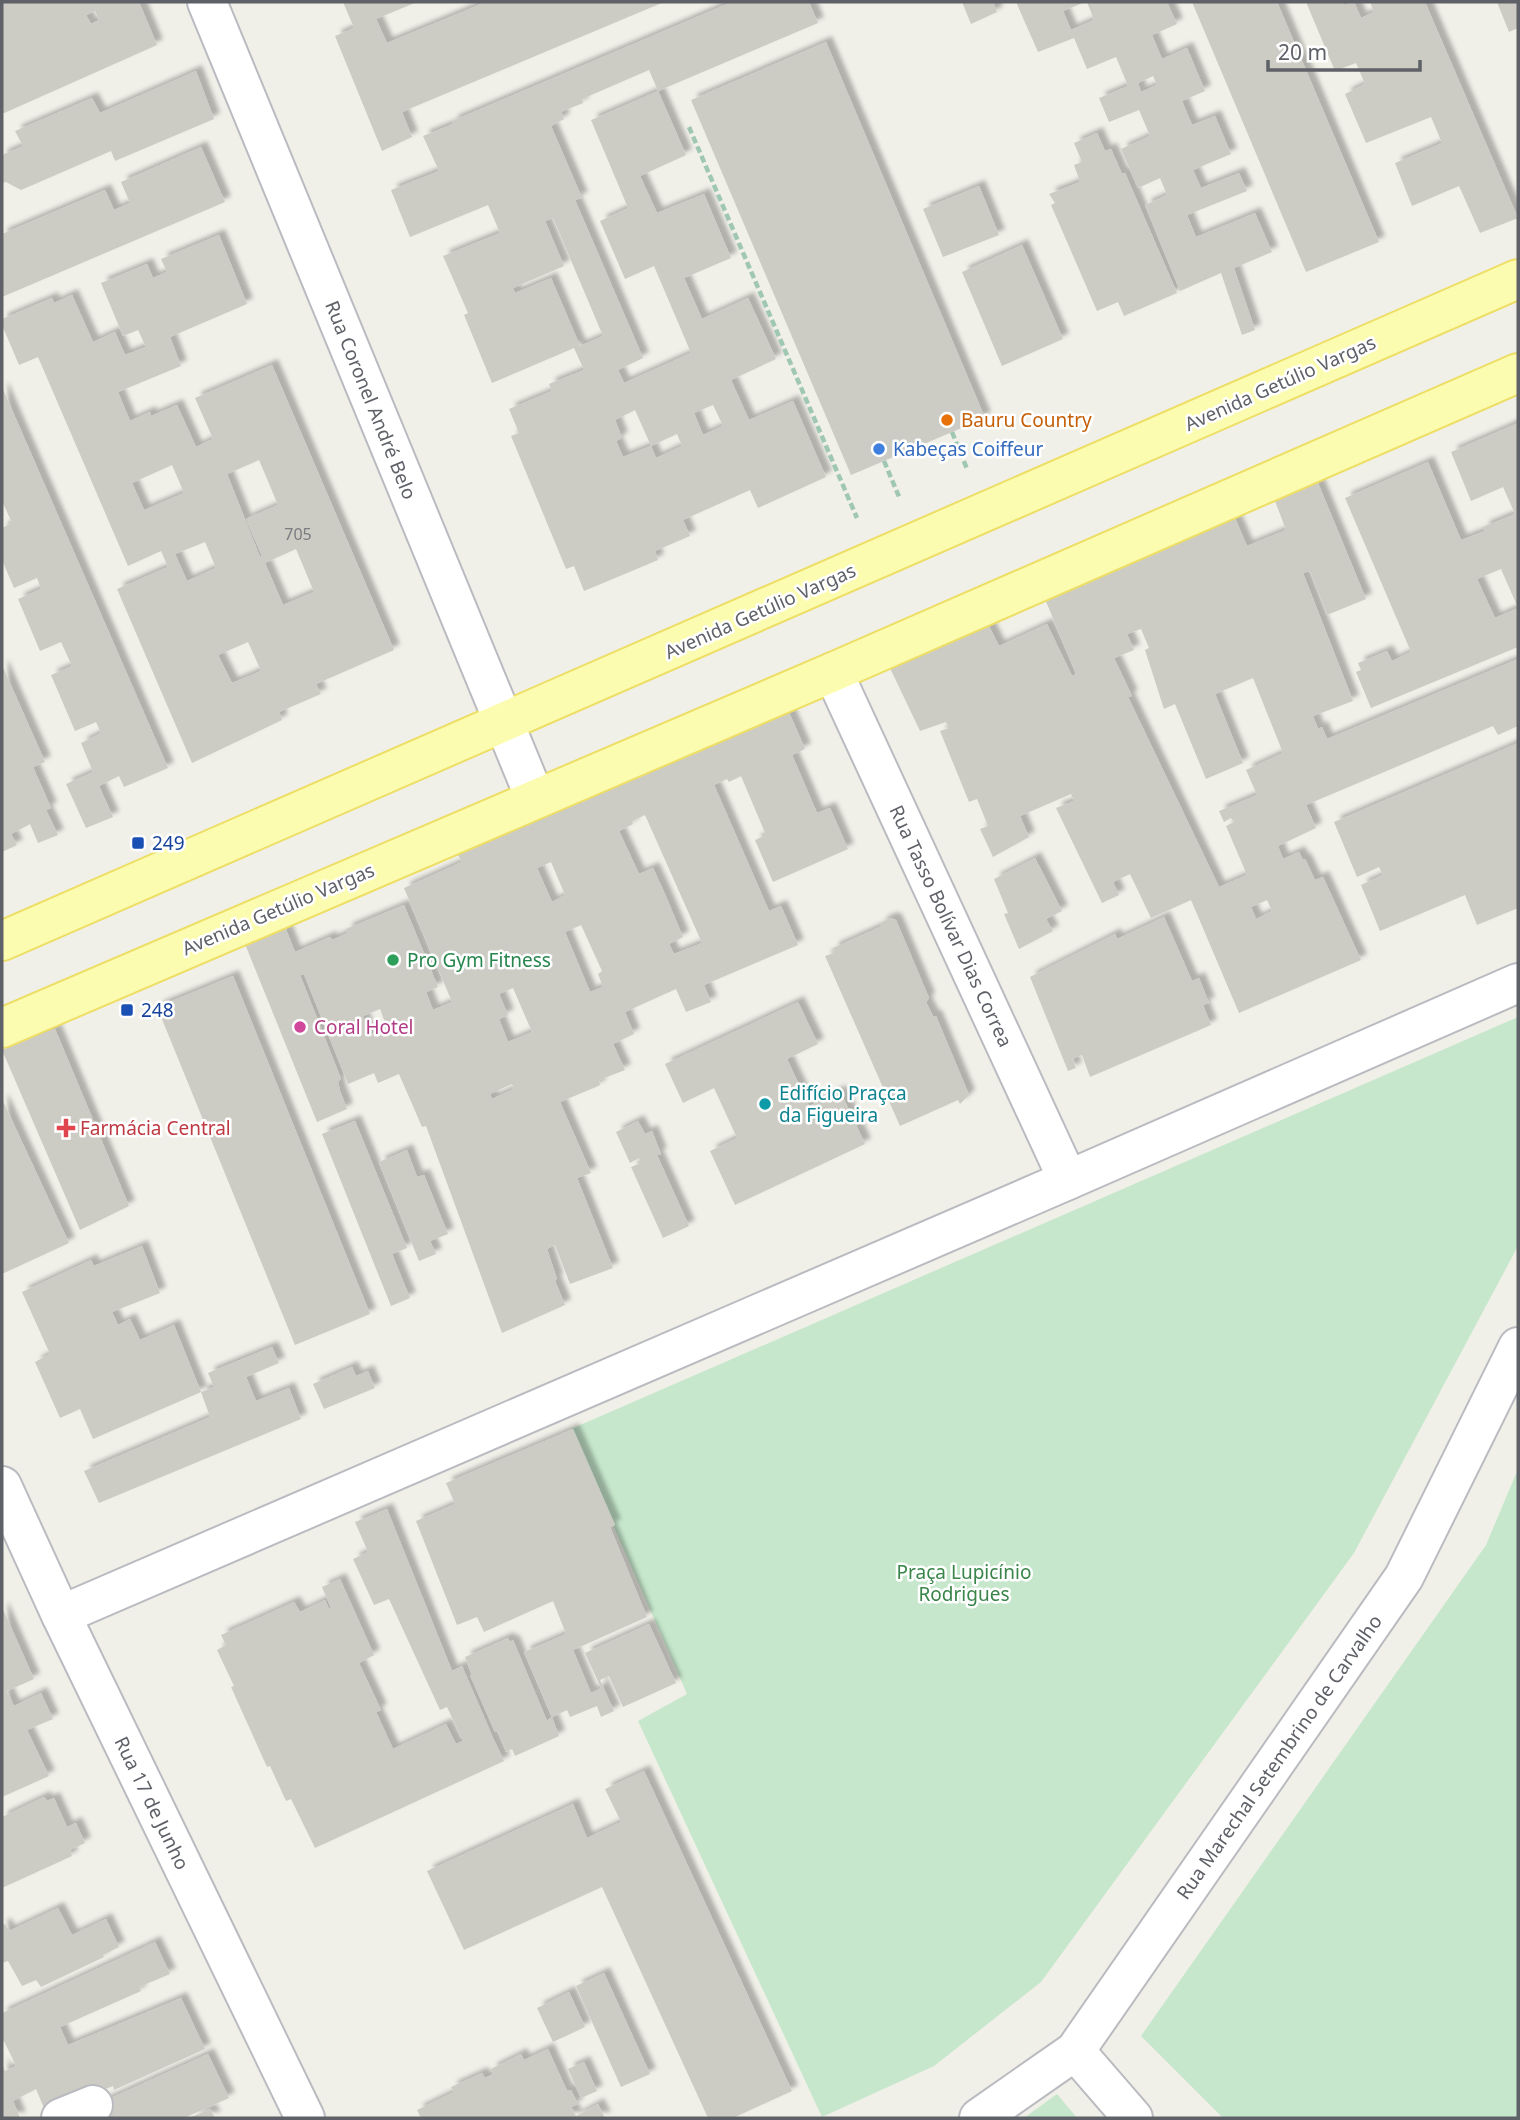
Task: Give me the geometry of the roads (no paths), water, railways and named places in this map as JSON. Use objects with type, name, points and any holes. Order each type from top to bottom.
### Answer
[{"type":"main road","name":"Avenida Getúlio Vargas","points":[[2,941],[1518,279]]},
{"type":"main road","name":"Avenida Getúlio Vargas","points":[[2,1028],[834,672],[1518,373]]},
{"type":"street","name":"Rua Coronel André Belo","points":[[206,2],[536,798]]},
{"type":"street","name":"Rua Tasso Bolívar Dias Correa","points":[[834,672],[1068,1180]]},
{"type":"street","points":[[61,1615],[1518,983]]},
{"type":"street","name":"Rua Marechal Setembrino de Carvalho","points":[[979,2118],[1075,2051],[1404,1577],[1518,1347]]},
{"type":"street","name":"Rua 17 de Junho","points":[[2,1486],[61,1615],[305,2118]]},
{"type":"street","points":[[1075,2051],[1133,2118]]},
{"type":"place","name":"Bauru Country","points":[[947,420]]},
{"type":"place","name":"Kabeças Coiffeur","points":[[879,449]]},
{"type":"place","name":"249","points":[[138,843]]},
{"type":"place","name":"Pro Gym Fitness","points":[[393,960]]},
{"type":"place","name":"248","points":[[127,1010]]},
{"type":"place","name":"Coral Hotel","points":[[300,1027]]},
{"type":"place","name":"Edifício Praçca da Figueira","points":[[765,1104]]},
{"type":"place","name":"Farmácia Central","points":[[66,1128]]},
{"type":"park label","name":"Praça Lupicínio Rodrigues","points":[[964,1583]]}]
